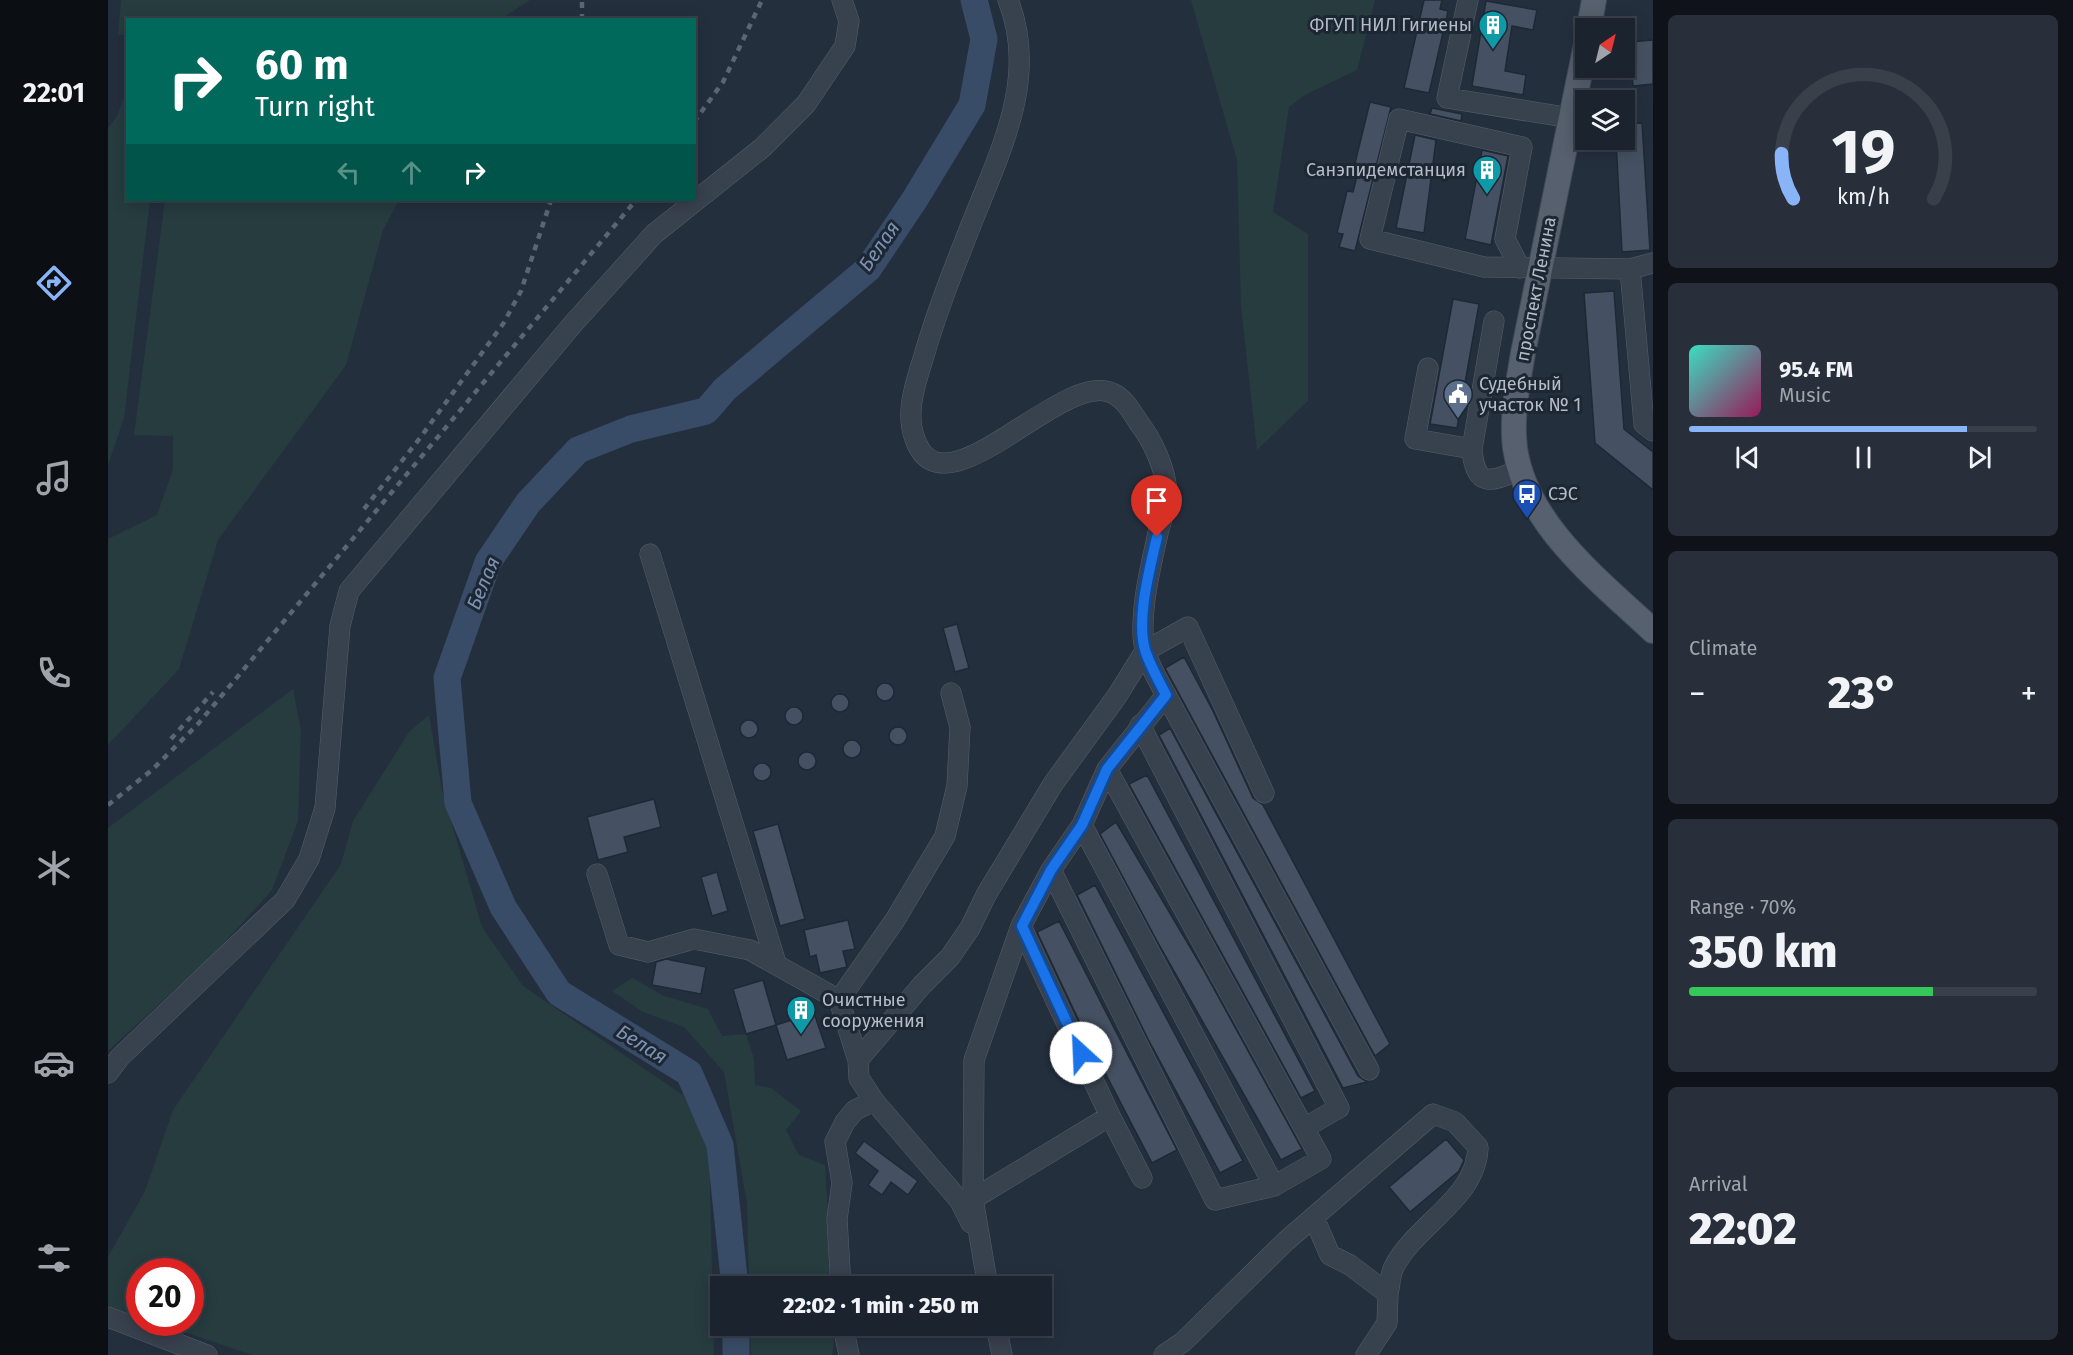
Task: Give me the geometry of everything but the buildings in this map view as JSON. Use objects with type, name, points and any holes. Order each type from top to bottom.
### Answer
[{"type":"main road","points":[[1590,18],[1594,0]]},
{"type":"main road","name":"проспект Ленина","points":[[1579,78],[1571,118],[1530,268],[1514,427],[1520,469],[1538,510],[1552,528],[1653,631]]},
{"type":"street","points":[[696,201],[762,148],[806,104],[845,46],[849,21],[842,0]]},
{"type":"street","points":[[1008,0],[1019,56],[1020,79],[1012,122],[935,316],[916,382],[910,414],[915,439],[923,454],[932,462],[951,465],[972,457],[1068,400],[1095,388],[1113,393],[1128,406],[1144,429],[1156,455],[1167,495],[1148,578],[1143,634],[1145,651],[1166,695],[1369,1070]]},
{"type":"street","points":[[1468,0],[1447,98],[1571,118]]},
{"type":"street","points":[[1530,268],[1505,239],[1522,147],[1399,119],[1370,239],[1484,267],[1530,268],[1630,269],[1653,263]]},
{"type":"street","points":[[108,1073],[120,1057],[285,900],[309,859],[325,808],[340,626],[349,591],[572,325],[654,234],[695,201]]},
{"type":"street","points":[[1630,269],[1644,424],[1653,431]]},
{"type":"street","points":[[1494,321],[1472,449],[1473,465],[1478,474],[1495,482],[1520,469]]},
{"type":"street","points":[[1428,368],[1416,439],[1472,449]]},
{"type":"street","points":[[650,554],[776,963]]},
{"type":"street","points":[[858,1060],[957,948],[1053,784],[1117,696],[1145,651],[1188,627],[1264,793]]},
{"type":"street","points":[[839,1000],[895,920],[945,836],[957,786],[960,727],[951,693]]},
{"type":"street","points":[[986,1276],[973,1199],[974,1060],[1022,926],[1051,870],[1082,825],[1107,769],[1166,695]]},
{"type":"street","points":[[1140,725],[1339,1108],[1304,1128]]},
{"type":"street","points":[[1051,870],[1215,1200],[1274,1186],[1321,1159],[1107,769]]},
{"type":"street","points":[[1082,825],[1274,1186]]},
{"type":"street","points":[[597,874],[619,945],[648,952],[694,939],[750,950],[839,1000],[858,1060],[859,1078],[874,1101],[960,1201],[978,1236]]},
{"type":"street","points":[[1022,926],[1110,1116],[1142,1178]]},
{"type":"street","points":[[840,1276],[837,1219],[842,1183],[835,1142],[845,1122],[855,1110],[874,1101]]},
{"type":"street","points":[[1164,1355],[1183,1342],[1286,1241],[1433,1114],[1455,1122],[1478,1147],[1478,1163],[1467,1185],[1432,1220],[1393,1268],[1388,1294],[1388,1323],[1366,1355]]},
{"type":"street","points":[[973,1199],[1110,1116]]},
{"type":"street","points":[[1314,1218],[1330,1255],[1350,1265],[1388,1294]]},
{"type":"street","points":[[108,1317],[207,1355]]},
{"type":"street","points":[[845,1336],[849,1355]]},
{"type":"street","points":[[998,1336],[1002,1355]]},
{"type":"green space","points":[[121,0],[530,0],[503,18],[126,18],[126,35],[118,35]]},
{"type":"green space","points":[[1191,0],[1375,0],[1357,70],[1305,95],[1289,107],[1273,212],[1308,234],[1308,401],[1257,450],[1241,306],[1237,160]]},
{"type":"green space","points":[[126,92],[126,201],[150,201],[124,418],[108,465],[108,128],[117,116]]},
{"type":"green space","points":[[165,201],[398,201],[383,230],[346,365],[218,540],[179,669],[108,745],[108,539],[157,515],[173,469],[173,436],[134,435]]},
{"type":"green space","points":[[293,689],[301,730],[298,821],[272,890],[215,953],[108,1051],[108,828]]},
{"type":"green space","points":[[429,715],[442,790],[482,927],[523,986],[683,1095],[709,1147],[712,1276],[710,1276],[710,1336],[714,1336],[714,1355],[252,1355],[196,1336],[204,1336],[204,1258],[126,1258],[126,1312],[108,1306],[108,1257],[145,1191],[173,1110],[341,864],[353,821],[409,732]]},
{"type":"green space","points":[[632,978],[664,996],[708,1009],[722,1036],[746,1034],[754,1059],[755,1085],[771,1088],[801,1111],[786,1130],[799,1155],[825,1165],[832,1276],[749,1276],[747,1203],[724,1072],[684,1027],[643,1012],[612,991]]},
{"type":"green space","points":[[750,1336],[835,1336],[832,1355],[751,1355]]},
{"type":"waterway","name":"Белая","points":[[734,1276],[720,1145],[689,1073],[559,993],[503,907],[458,803],[447,678],[488,562],[528,503],[578,450],[631,429],[706,411],[725,389],[868,269],[915,199],[972,105],[984,39],[974,0]]},
{"type":"waterway","name":"Белая","points":[[736,1336],[736,1355]]},
{"type":"railway","points":[[582,0],[582,18]]},
{"type":"railway","points":[[696,119],[723,82],[762,0]]},
{"type":"railway","points":[[364,509],[420,438],[503,324],[521,291],[551,201]]},
{"type":"railway","points":[[108,805],[152,770],[198,724],[635,201]]},
{"type":"railway","points":[[171,739],[213,692]]},
{"type":"place","name":"ФГУП НИЛ Гигиены","points":[[1493,50]]},
{"type":"place","name":"Санэпидемстанция","points":[[1487,196]]},
{"type":"place","name":"Судебный участок № 1","points":[[1458,420]]},
{"type":"place","name":"СЭС","points":[[1527,520]]},
{"type":"place","name":"Очистные сооружения","points":[[801,1036]]},
{"type":"route","points":[[1081,1053],[1022,926],[1051,870],[1082,825],[1107,769],[1166,695],[1145,651],[1143,634],[1148,578],[1157,537]]}]
